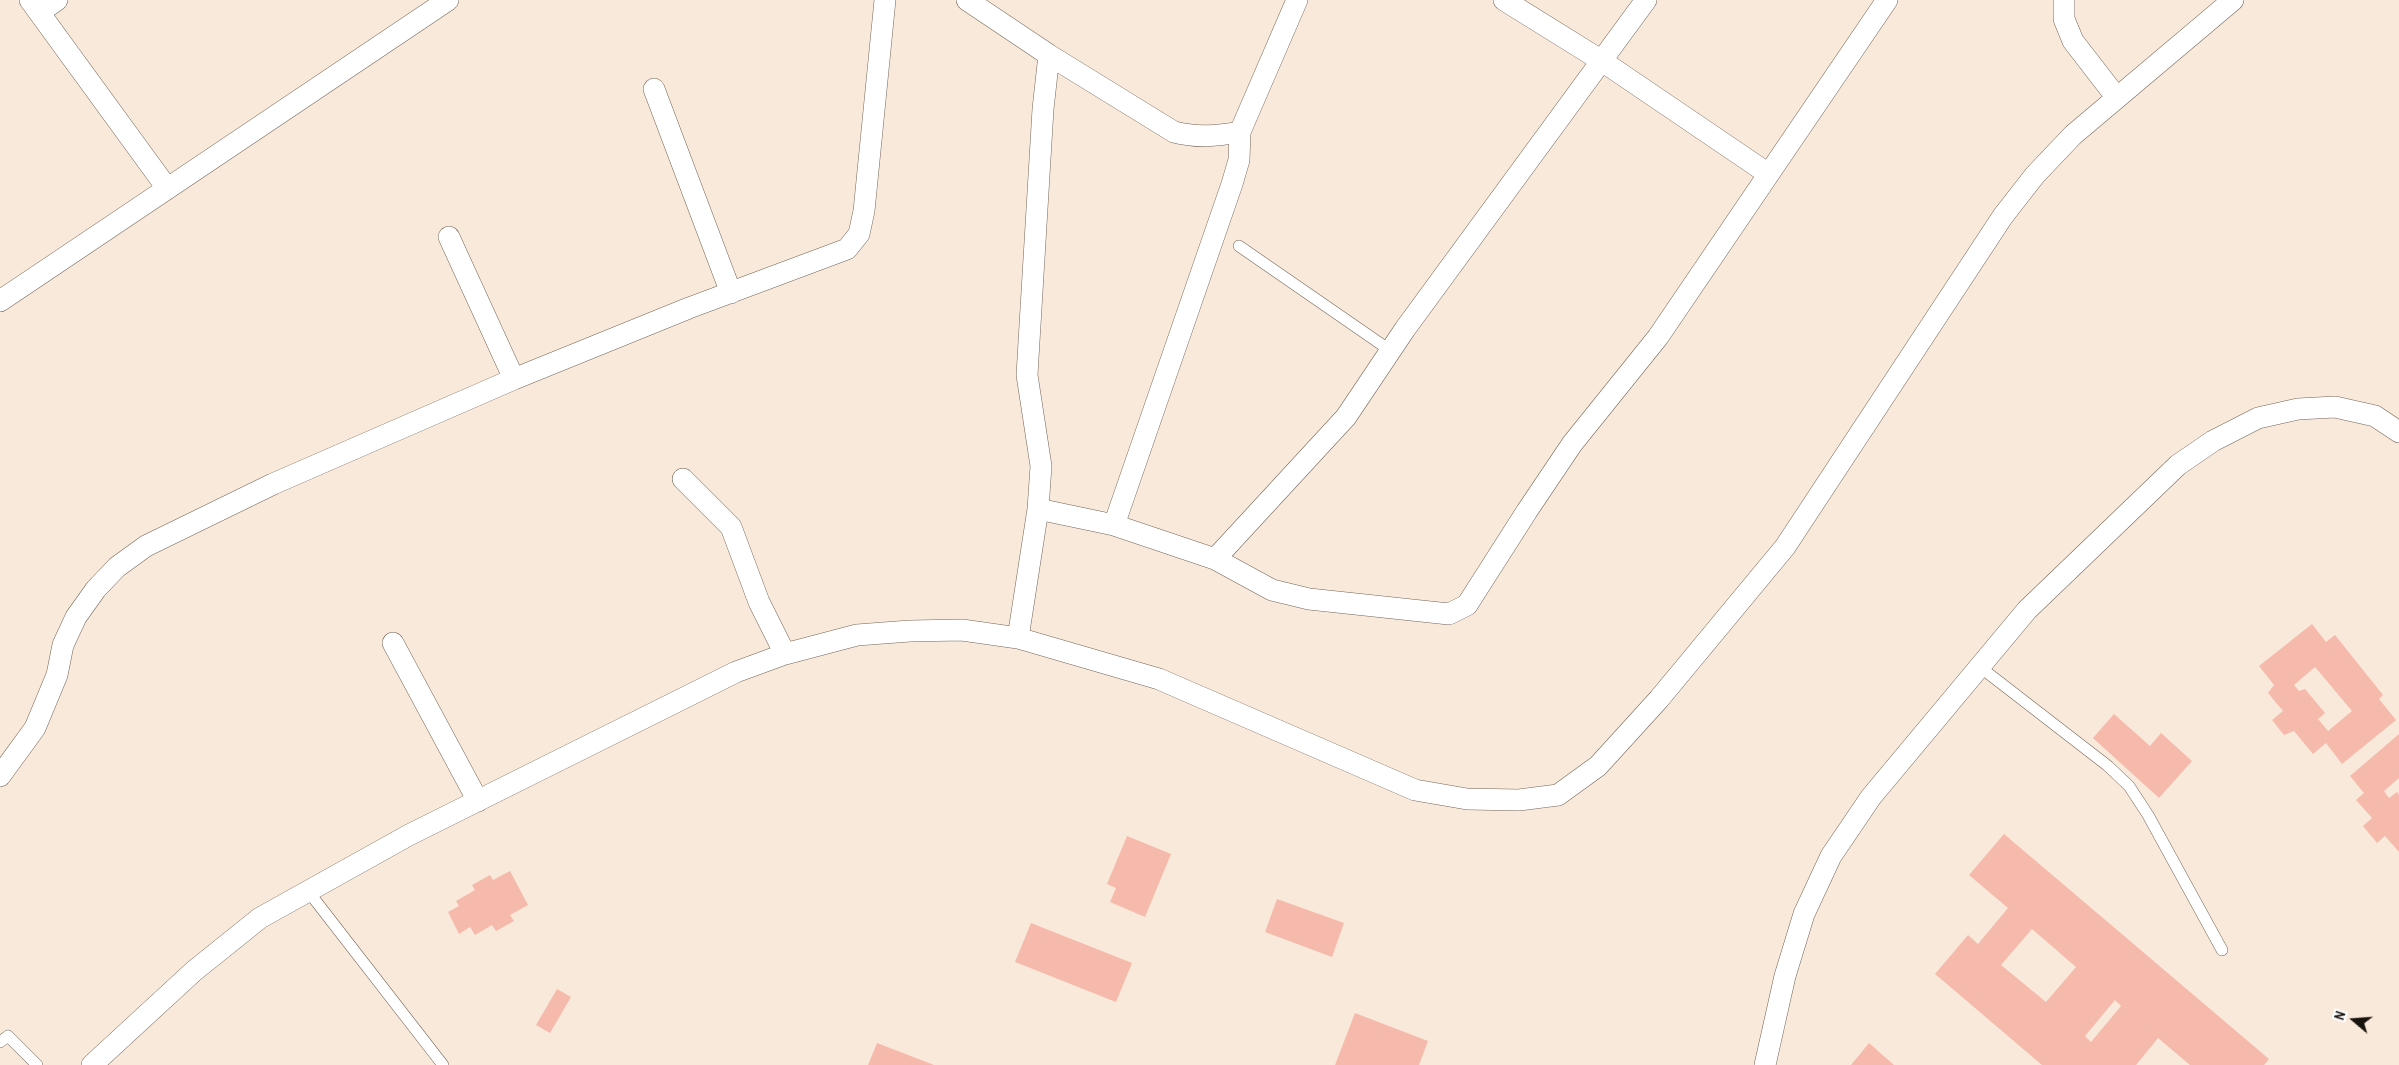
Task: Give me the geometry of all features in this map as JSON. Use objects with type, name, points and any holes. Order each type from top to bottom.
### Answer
[{"type":"street","points":[[57,0],[35,6],[167,188]]},
{"type":"street","points":[[0,301],[448,0]]},
{"type":"street","points":[[0,776],[35,728],[57,675],[63,645],[76,616],[96,589],[117,567],[146,546],[273,484],[514,379],[731,292],[847,249],[859,234],[864,211],[885,0]]},
{"type":"street","points":[[967,0],[1050,55],[1174,132],[1204,137],[1240,132]]},
{"type":"street","points":[[1114,525],[1232,184],[1239,160],[1240,132],[1297,0]]},
{"type":"street","points":[[1504,0],[1602,61],[1767,173]]},
{"type":"street","points":[[1214,559],[1346,417],[1391,351],[1646,0]]},
{"type":"street","points":[[1038,509],[1114,525],[1214,559],[1272,590],[1309,599],[1449,614],[1467,605],[1527,510],[1567,452],[1658,337],[1767,173],[1887,0]]},
{"type":"street","points":[[2064,0],[2064,19],[2073,41],[2117,98]]},
{"type":"street","points":[[92,1065],[194,971],[260,918],[308,891],[409,835],[736,672],[785,654],[858,635],[962,630],[1018,638],[1159,679],[1415,790],[1467,799],[1519,800],[1558,795],[1598,766],[1645,714],[1785,547],[2003,216],[2035,175],[2073,135],[2233,0]]},
{"type":"street","points":[[1018,638],[1038,509],[1041,466],[1027,375],[1043,109],[1050,55]]},
{"type":"street","points":[[654,89],[731,292]]},
{"type":"street","points":[[449,237],[514,379]]},
{"type":"street","points":[[1766,1065],[1785,976],[1804,914],[1831,856],[1871,797],[2042,596],[2178,465],[2213,441],[2258,418],[2298,409],[2335,407],[2375,416],[2399,432]]},
{"type":"street","points":[[682,479],[731,527],[759,602],[785,654]]},
{"type":"street","points":[[393,643],[478,801]]},
{"type":"lane","points":[[1239,246],[1391,351]]},
{"type":"lane","points":[[1980,667],[2108,766],[2129,786],[2148,815],[2222,950]]},
{"type":"lane","points":[[308,891],[443,1065]]},
{"type":"lane","points":[[0,1042],[8,1036],[36,1065]]},
{"type":"building","points":[[2312,624],[2326,642],[2335,635],[2383,695],[2379,699],[2396,720],[2342,764],[2326,743],[2313,754],[2294,731],[2284,735],[2272,720],[2283,711],[2268,693],[2274,685],[2259,666]],"holes":[[[2315,667],[2352,711],[2328,731],[2318,719],[2325,713],[2305,689],[2299,691],[2294,685]]]},
{"type":"building","points":[[2114,714],[2150,746],[2161,733],[2192,761],[2159,798],[2093,738]]},
{"type":"building","points":[[2399,734],[2399,778],[2384,791],[2389,798],[2397,792],[2399,795],[2399,852],[2385,836],[2377,843],[2363,826],[2372,818],[2356,800],[2364,793],[2350,776]]},
{"type":"building","points":[[2004,834],[2269,1059],[2264,1065],[2190,1065],[2158,1038],[2136,1065],[2042,1065],[1935,974],[1968,935],[1978,944],[2008,908],[1969,875]],"holes":[[[2032,929],[2076,967],[2046,1002],[2001,965]],[[2115,1000],[2121,1006],[2091,1042],[2085,1036]]]},
{"type":"building","points":[[1127,836],[1171,854],[1145,917],[1110,902],[1116,888],[1107,884]]},
{"type":"building","points":[[510,871],[528,905],[510,915],[514,921],[496,931],[492,925],[475,935],[470,927],[459,934],[448,912],[459,906],[456,901],[475,890],[472,885],[490,875],[493,880]]},
{"type":"building","points":[[1277,899],[1344,923],[1332,957],[1265,932]]},
{"type":"building","points":[[1031,923],[1132,963],[1116,1002],[1015,962]]},
{"type":"building","points":[[557,989],[571,997],[550,1033],[536,1025]]},
{"type":"building","points":[[1355,1013],[1428,1041],[1419,1065],[1335,1065]]},
{"type":"building","points":[[877,1043],[934,1065],[868,1065]]},
{"type":"building","points":[[1869,1043],[1894,1065],[1851,1065]]}]
